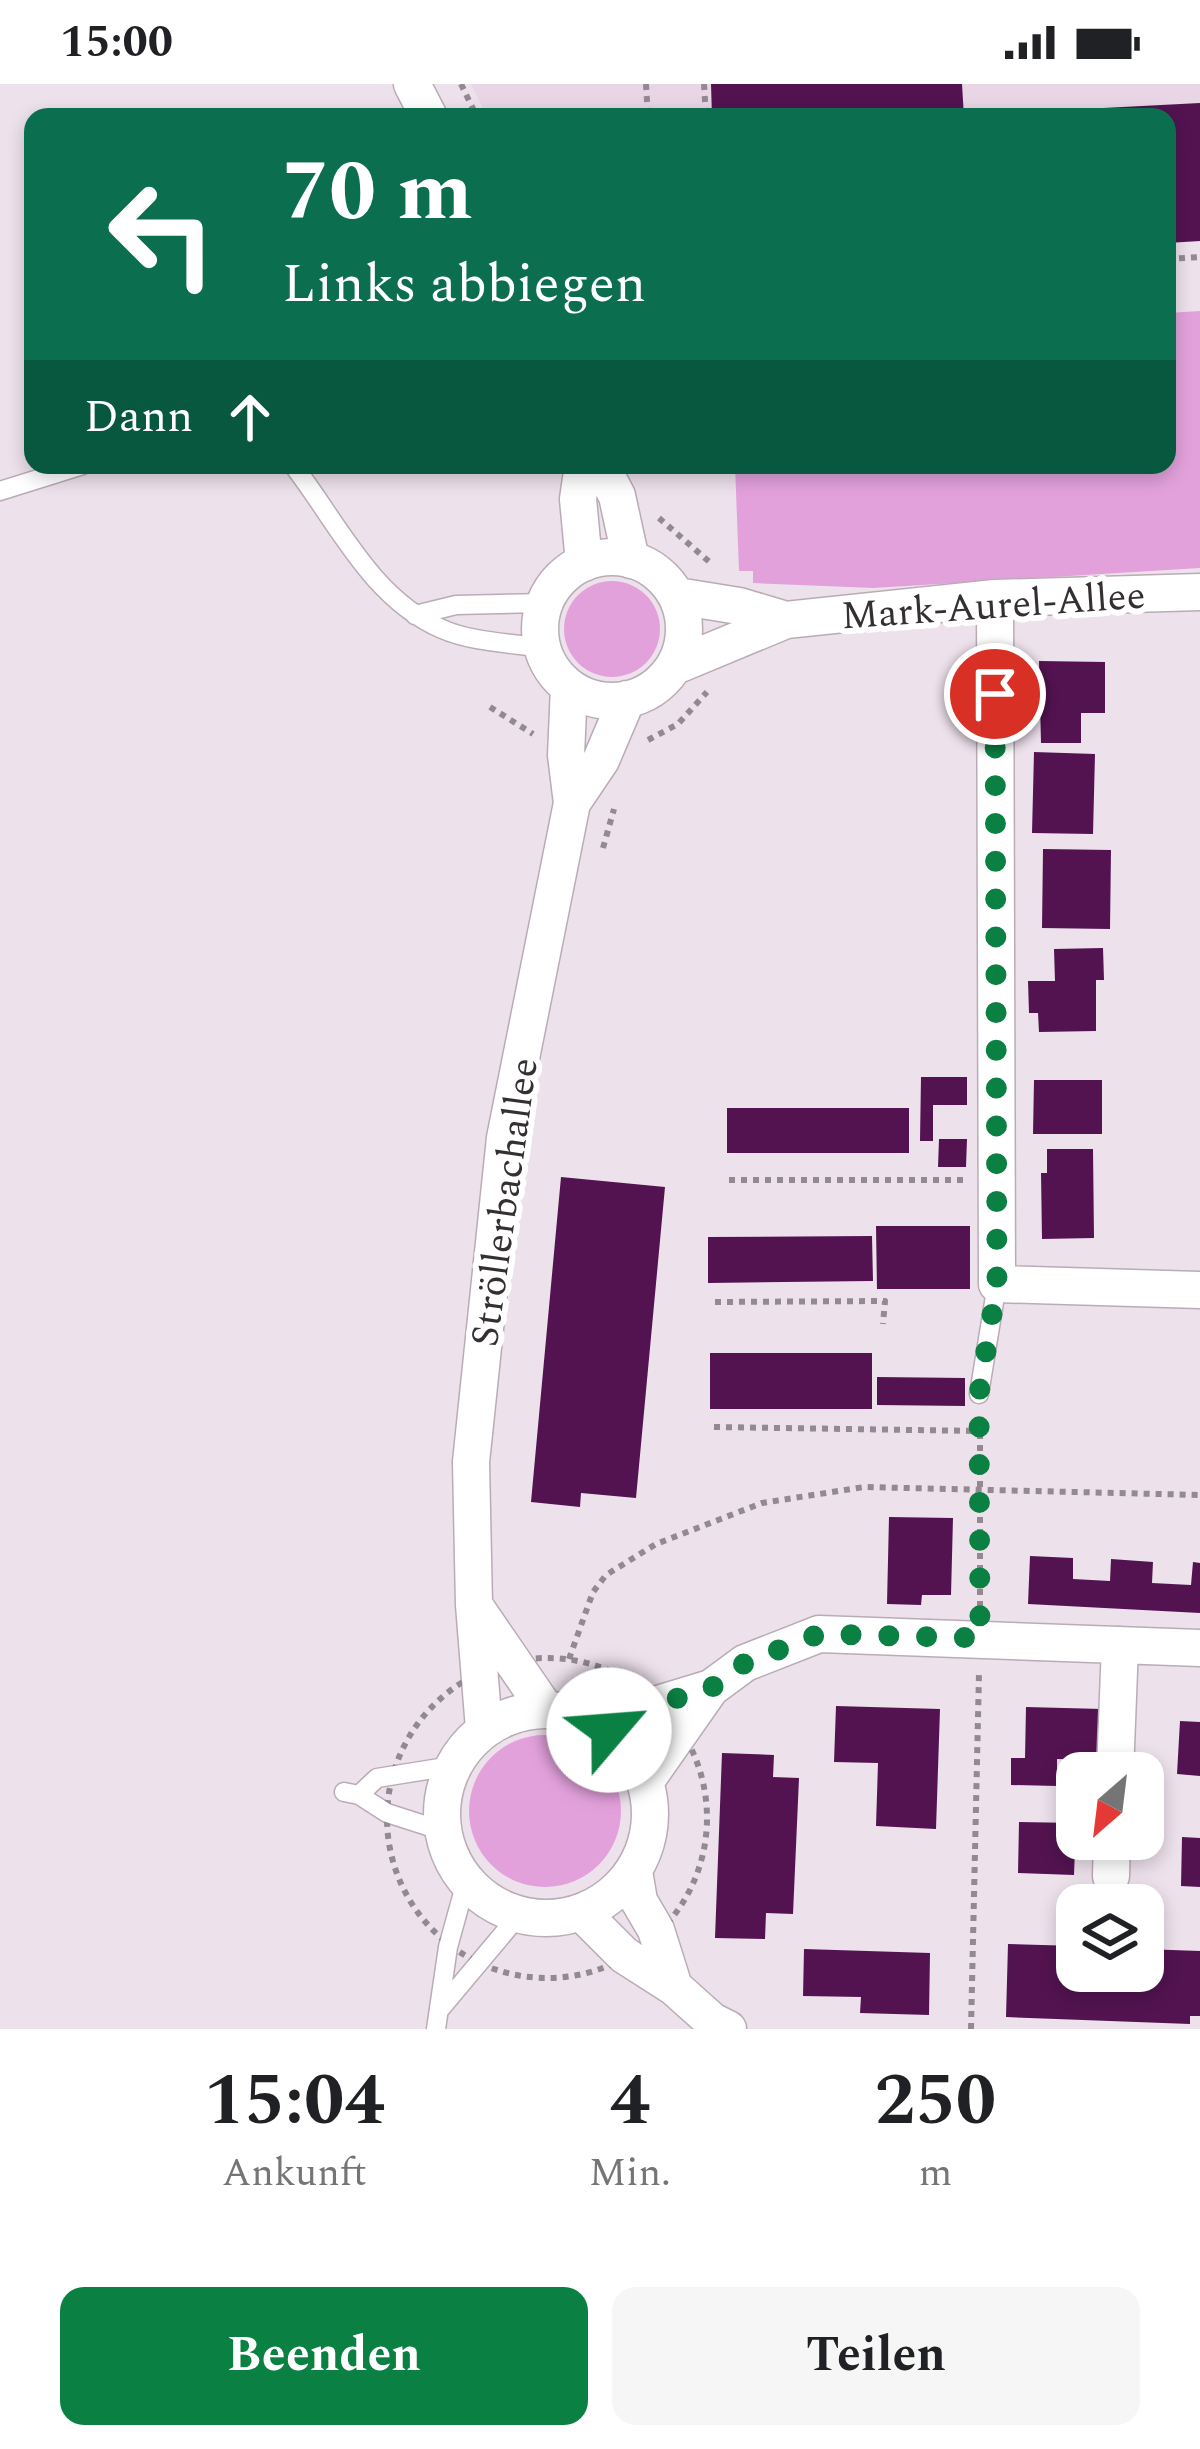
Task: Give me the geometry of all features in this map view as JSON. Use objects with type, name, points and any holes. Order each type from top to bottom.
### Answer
[{"type":"street","points":[[582,474],[578,499],[584,563]]},
{"type":"street","points":[[606,474],[617,496],[632,560]]},
{"type":"street","points":[[632,560],[663,577],[677,596],[684,619],[683,643],[675,666],[659,684],[627,699],[591,698],[569,687],[553,669],[543,648],[540,625],[545,603],[556,583],[584,563],[632,560]]},
{"type":"street","name":"Mark-Aurel-Allee","points":[[675,666],[786,620],[994,598],[1200,592]]},
{"type":"street","name":"Mark-Aurel-Allee","points":[[677,596],[786,620]]},
{"type":"street","points":[[994,598],[997,1284],[1200,1290]]},
{"type":"street","name":"Ströllerbachallee","points":[[484,1729],[473,1605],[471,1462],[505,1138],[572,803],[566,755],[569,687]]},
{"type":"street","name":"Ströllerbachallee","points":[[572,803],[601,760],[627,699]]},
{"type":"street","points":[[473,1605],[547,1709]]},
{"type":"street","points":[[645,1781],[711,1688],[745,1663],[819,1634],[1200,1648]]},
{"type":"street","points":[[1116,1752],[1120,1645]]},
{"type":"street","points":[[609,1730],[655,1705],[711,1688]]},
{"type":"street","points":[[547,1709],[580,1715],[609,1730],[631,1753],[645,1781],[650,1812],[646,1843],[634,1871],[610,1896],[581,1912],[550,1918],[519,1915],[490,1903],[466,1882],[442,1831],[442,1798],[452,1766],[466,1746],[484,1729],[514,1714],[547,1709]]},
{"type":"street","points":[[1111,1860],[1111,1876]]},
{"type":"street","points":[[634,1871],[639,1900],[656,1930],[674,1987]]},
{"type":"street","points":[[581,1912],[624,1955],[728,2029]]},
{"type":"lane","points":[[0,491],[54,474]]},
{"type":"lane","points":[[299,474],[376,582],[415,615],[446,631],[543,648]]},
{"type":"lane","points":[[415,615],[456,605],[545,603]]},
{"type":"lane","points":[[979,1394],[997,1284]]},
{"type":"lane","points":[[442,1831],[387,1813],[352,1793],[377,1778],[452,1766]]},
{"type":"lane","points":[[436,2029],[448,1947],[466,1882]]},
{"type":"lane","points":[[441,2008],[519,1915]]},
{"type":"path","points":[[729,1180],[997,1180]]},
{"type":"path","points":[[715,1302],[886,1301],[883,1324]]},
{"type":"path","points":[[971,2029],[982,1490],[979,1394]]},
{"type":"path","points":[[714,1427],[980,1431]]},
{"type":"path","points":[[569,1659],[593,1592],[606,1575],[656,1544],[762,1502],[864,1487],[1200,1495]]},
{"type":"shaded area","points":[[471,84],[1200,84],[1200,241],[1176,242],[1176,108],[483,108]]},
{"type":"shaded area","points":[[1200,311],[1200,568],[873,588],[753,583],[753,571],[739,571],[735,474],[1176,474],[1176,312]]},
{"type":"shaded area","points":[[612,581],[646,595],[660,629],[646,663],[612,677],[578,663],[564,629],[578,595]]},
{"type":"shaded area","points":[[545,1735],[574,1740],[599,1757],[616,1782],[621,1811],[616,1840],[599,1865],[574,1882],[545,1887],[516,1882],[491,1865],[474,1840],[469,1811],[474,1782],[491,1757],[516,1740]]},
{"type":"building","points":[[711,84],[962,84],[963,108],[712,108]]},
{"type":"building","points":[[1200,103],[1200,241],[1176,242],[1176,108],[1102,108]]},
{"type":"building","points":[[1039,661],[1105,662],[1105,713],[1081,713],[1081,743],[1041,743]]},
{"type":"building","points":[[1034,752],[1095,754],[1093,834],[1032,833]]},
{"type":"building","points":[[1043,849],[1111,850],[1110,929],[1042,928]]},
{"type":"building","points":[[1103,948],[1104,980],[1096,980],[1096,1031],[1039,1032],[1038,1013],[1029,1013],[1028,981],[1055,981],[1054,949]]},
{"type":"building","points":[[921,1077],[967,1077],[967,1105],[933,1105],[933,1141],[920,1141]]},
{"type":"building","points":[[1034,1080],[1102,1080],[1102,1134],[1033,1134]]},
{"type":"building","points":[[727,1108],[909,1108],[909,1153],[727,1153]]},
{"type":"building","points":[[939,1139],[967,1139],[966,1167],[938,1167]]},
{"type":"building","points":[[1047,1149],[1093,1149],[1094,1238],[1042,1239],[1041,1173],[1047,1173]]},
{"type":"building","points":[[561,1177],[665,1187],[636,1498],[581,1493],[580,1507],[531,1502]]},
{"type":"building","points":[[876,1226],[970,1226],[970,1289],[877,1289]]},
{"type":"building","points":[[872,1236],[873,1281],[708,1283],[708,1237]]},
{"type":"building","points":[[710,1353],[872,1353],[872,1409],[710,1409]]},
{"type":"building","points":[[877,1377],[965,1378],[965,1406],[877,1405]]},
{"type":"building","points":[[889,1517],[953,1518],[951,1595],[922,1595],[921,1605],[887,1604]]},
{"type":"building","points":[[1030,1556],[1073,1558],[1073,1579],[1110,1581],[1111,1559],[1153,1562],[1152,1583],[1191,1585],[1193,1562],[1200,1563],[1200,1613],[1028,1604]]},
{"type":"building","points":[[836,1706],[940,1709],[936,1829],[876,1826],[878,1763],[834,1762]]},
{"type":"building","points":[[1026,1707],[1102,1709],[1101,1752],[1056,1752],[1056,1786],[1011,1785],[1011,1758],[1025,1758]]},
{"type":"building","points":[[1180,1721],[1200,1722],[1200,1776],[1177,1774]]},
{"type":"building","points":[[722,1753],[774,1755],[773,1777],[799,1778],[793,1914],[766,1913],[765,1939],[715,1938]]},
{"type":"building","points":[[1019,1822],[1056,1823],[1056,1860],[1075,1860],[1074,1875],[1018,1873]]},
{"type":"building","points":[[1182,1837],[1200,1838],[1200,1887],[1181,1886]]},
{"type":"building","points":[[1008,1944],[1056,1945],[1056,1992],[1164,1992],[1164,1950],[1200,1951],[1200,2016],[1190,2016],[1190,2024],[1006,2017]]},
{"type":"building","points":[[804,1949],[930,1953],[929,2015],[860,2013],[861,1997],[803,1996]]},
{"type":"route","points":[[609,1730],[655,1705],[711,1688],[745,1663],[819,1634],[980,1638],[979,1394],[997,1284],[995,694]]}]
